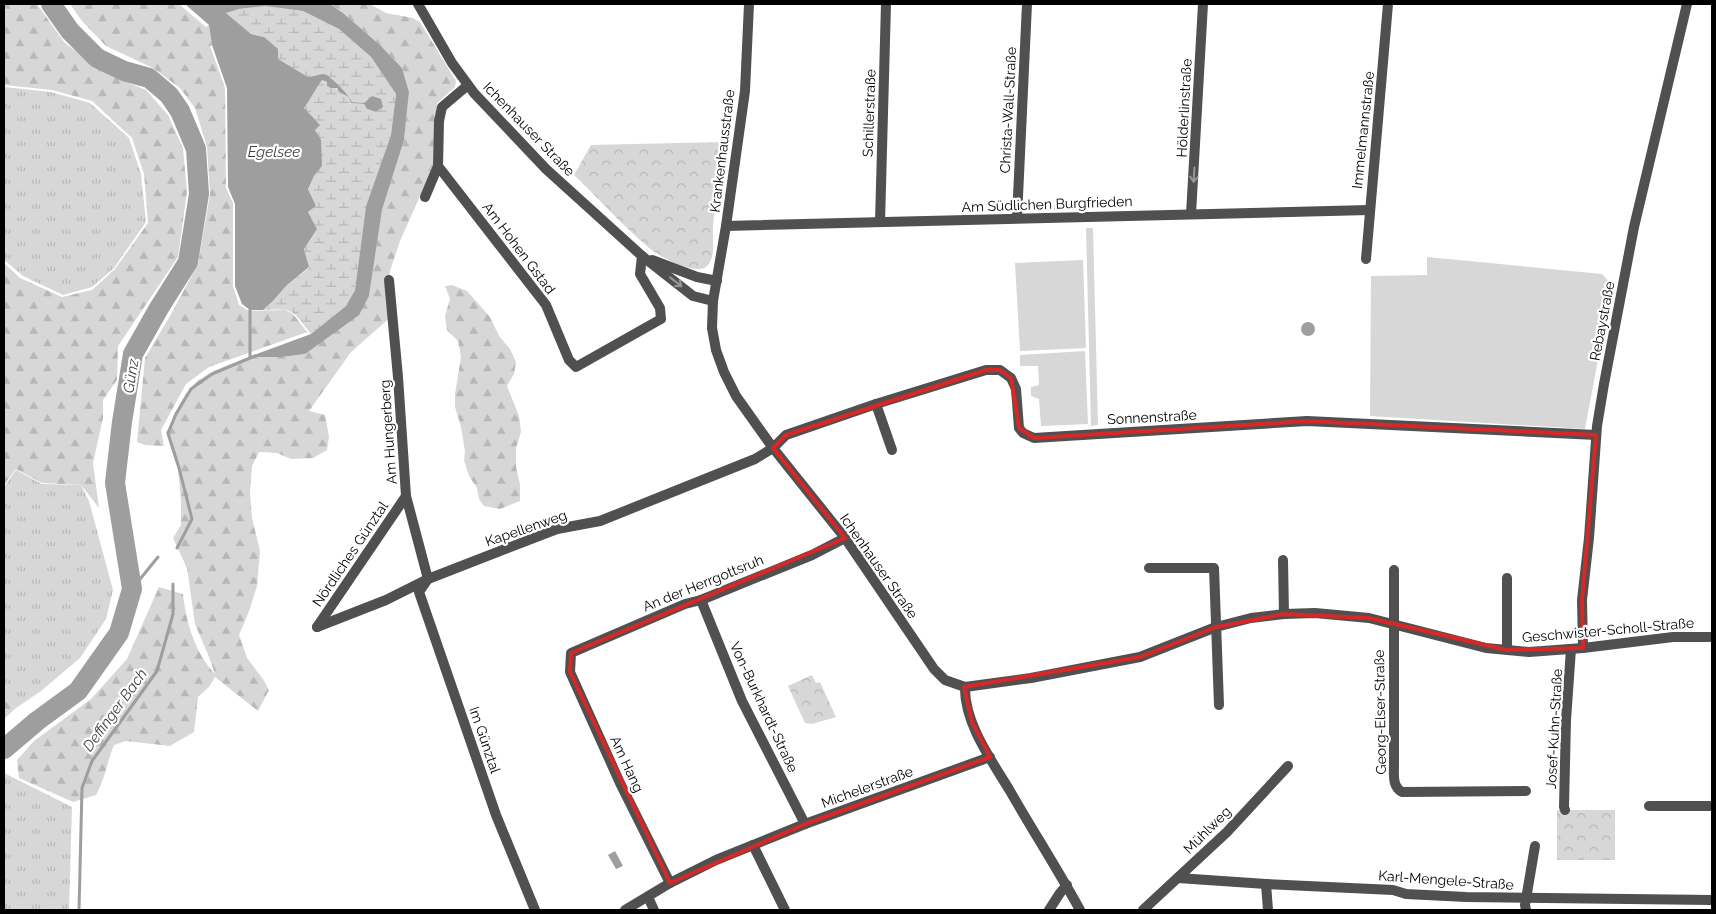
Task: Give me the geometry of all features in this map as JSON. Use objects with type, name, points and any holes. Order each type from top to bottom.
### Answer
[{"type":"street","name":"Ichenhauser Straße","points":[[418,4],[448,56],[468,85],[546,169],[642,256],[693,296],[713,301],[712,328],[716,350],[736,396],[773,448],[845,538],[934,669],[945,680],[965,687]]},
{"type":"street","name":"Krankenhausstraße","points":[[713,301],[726,226],[745,91],[749,4]]},
{"type":"street","name":"Schillerstraße","points":[[880,222],[886,4]]},
{"type":"street","name":"Christa-Wall-Straße","points":[[1017,218],[1027,4]]},
{"type":"street","name":"Hölderlinstraße","points":[[1192,214],[1203,4]]},
{"type":"street","name":"Immelmannstraße","points":[[1366,259],[1388,4]]},
{"type":"street","name":"Rebaystraße","points":[[1583,648],[1582,600],[1590,528],[1596,435],[1604,384],[1634,227],[1687,4]]},
{"type":"street","points":[[425,197],[438,166],[439,121],[442,107],[468,85]]},
{"type":"street","name":"Am Hohen Gstad","points":[[438,166],[546,305],[568,360],[576,367],[661,319],[660,308],[640,274],[642,256]]},
{"type":"street","name":"Am Südlichen Burgfrieden","points":[[726,226],[1369,210]]},
{"type":"street","name":"Ichenhauser Straße","points":[[642,256],[697,277],[716,281]]},
{"type":"street","name":"Am Hungerberg","points":[[389,280],[406,496],[428,579]]},
{"type":"street","name":"Sonnenstraße","points":[[773,448],[786,435],[876,404],[986,370],[1000,370],[1011,378],[1016,389],[1019,428],[1023,434],[1034,438],[1307,422],[1596,435]]},
{"type":"street","points":[[876,404],[892,450]]},
{"type":"street","name":"Kapellenweg","points":[[317,627],[386,600],[428,579],[557,529],[600,521],[755,459],[773,448]]},
{"type":"street","name":"Nördliches Günztal","points":[[317,627],[406,496]]},
{"type":"street","name":"An der Herrgottsruh","points":[[571,654],[685,604],[700,600],[812,554],[845,538]]},
{"type":"street","points":[[1284,560],[1284,614]]},
{"type":"street","points":[[1149,568],[1214,568],[1219,705]]},
{"type":"street","points":[[1393,623],[1394,570]]},
{"type":"street","name":"Geschwister-Scholl-Straße","points":[[1507,578],[1507,650]]},
{"type":"street","name":"Im Günztal","points":[[428,579],[419,592],[496,815],[535,910]]},
{"type":"street","name":"Von-Burkhardt-Straße","points":[[700,600],[742,701],[805,824]]},
{"type":"street","name":"Geschwister-Scholl-Straße","points":[[965,687],[1031,678],[1140,657],[1216,627],[1251,618],[1284,614],[1345,615],[1393,623],[1486,648],[1529,652],[1583,648],[1673,636],[1712,637]]},
{"type":"street","name":"Georg-Elser-Straße","points":[[1393,623],[1394,764],[1397,789],[1402,792],[1526,790]]},
{"type":"street","name":"Josef-Kuhn-Straße","points":[[1565,810],[1566,720],[1571,649]]},
{"type":"street","name":"Am Hang","points":[[571,654],[570,672],[620,783],[670,883]]},
{"type":"street","points":[[965,687],[966,704],[972,722],[990,757],[1080,910]]},
{"type":"street","name":"Michelerstraße","points":[[625,910],[670,883],[716,860],[805,824],[990,757]]},
{"type":"street","name":"Mühlweg","points":[[1143,910],[1226,832],[1288,766]]},
{"type":"street","points":[[1648,806],[1712,806]]},
{"type":"street","points":[[753,845],[785,910]]},
{"type":"street","points":[[1526,910],[1535,846]]},
{"type":"street","name":"Karl-Mengele-Straße","points":[[1178,878],[1394,890],[1406,894],[1527,898],[1712,900]]},
{"type":"street","points":[[1266,884],[1268,910]]},
{"type":"street","points":[[1049,910],[1067,885]]},
{"type":"street","points":[[648,897],[654,910]]},
{"type":"highlighted area","points":[[986,370],[1000,370],[1011,378],[1019,428],[1034,438],[1307,421],[1596,435],[1582,600],[1583,648],[1507,650],[1369,618],[1284,614],[1216,627],[1140,657],[964,687],[972,722],[990,757],[805,824],[670,883],[570,672],[571,653],[845,538],[773,448],[786,435]]},
{"type":"green space","points":[[4,4],[37,4],[64,42],[91,63],[119,79],[146,90],[168,115],[183,148],[187,192],[178,257],[118,346],[117,380],[103,400],[103,418],[93,463],[99,508],[81,485],[42,483],[16,469],[4,485],[4,263],[20,278],[62,297],[92,290],[115,269],[148,223],[144,174],[132,138],[92,101],[52,90],[4,85]]},
{"type":"green space","points":[[70,4],[179,4],[206,27],[209,25],[212,45],[210,46],[225,88],[226,188],[233,203],[233,286],[239,305],[249,311],[285,310],[293,314],[307,332],[209,367],[186,384],[161,430],[164,446],[145,445],[137,442],[145,358],[198,264],[210,194],[207,147],[195,108],[180,88],[153,68],[106,46],[82,21]]},
{"type":"green space","points":[[330,4],[370,4],[386,13],[413,18],[420,22],[456,81],[455,87],[437,103],[435,159],[400,241],[390,271],[388,286],[392,316],[351,352],[309,411],[325,415],[329,437],[327,450],[313,458],[291,459],[277,453],[259,452],[252,466],[250,493],[252,518],[260,551],[257,586],[239,635],[247,658],[269,690],[258,711],[215,677],[209,687],[198,697],[194,732],[170,746],[126,741],[114,745],[102,783],[96,795],[73,802],[19,778],[17,760],[34,741],[91,699],[127,659],[159,587],[183,594],[186,615],[197,647],[215,674],[195,624],[187,568],[173,538],[181,525],[181,501],[178,469],[166,433],[176,410],[196,383],[218,369],[251,356],[282,357],[305,354],[369,296],[382,210],[404,140],[409,92],[402,68],[381,46]]},
{"type":"green space","points":[[265,6],[303,11],[339,29],[371,57],[396,94],[391,135],[366,206],[355,290],[346,306],[311,334],[292,312],[287,310],[263,310],[286,286],[309,268],[304,249],[317,229],[308,212],[316,206],[308,189],[314,176],[322,166],[315,130],[303,108],[322,80],[348,96],[327,76],[308,77],[277,59],[264,37],[251,34],[226,13],[239,9]],"holes":[[[350,99],[352,102],[364,103],[367,100],[383,107],[376,112],[367,109],[364,104],[351,103]]]},
{"type":"green space","points":[[4,87],[51,92],[90,103],[129,138],[141,174],[146,222],[114,268],[92,287],[63,295],[23,276],[4,260]]},
{"type":"green space","points":[[723,142],[713,196],[715,205],[712,255],[710,263],[702,269],[677,264],[653,251],[629,230],[574,175],[591,145]]},
{"type":"green space","points":[[1057,201],[1070,203],[1072,209],[1061,207],[1061,210],[1054,210],[1054,205],[1057,205]]},
{"type":"green space","points":[[1086,228],[1093,228],[1098,425],[1091,426]]},
{"type":"green space","points":[[1427,257],[1602,274],[1612,285],[1585,429],[1370,416],[1371,276],[1427,275]]},
{"type":"green space","points":[[1083,260],[1086,348],[1020,351],[1015,263]]},
{"type":"green space","points":[[452,285],[467,291],[490,317],[499,336],[510,349],[516,362],[514,374],[507,386],[519,416],[521,432],[516,448],[520,501],[500,509],[484,506],[479,499],[477,488],[469,476],[464,460],[465,451],[461,427],[455,407],[455,394],[461,357],[458,341],[447,330],[445,316],[450,299],[445,286]]},
{"type":"green space","points":[[1085,351],[1088,424],[1041,426],[1039,399],[1031,396],[1031,387],[1039,385],[1038,366],[1020,366],[1020,355]]},
{"type":"green space","points":[[16,470],[42,484],[81,485],[89,501],[113,590],[106,619],[80,658],[41,691],[16,708],[4,700],[4,487]]},
{"type":"green space","points":[[812,675],[816,683],[820,682],[836,717],[812,724],[805,723],[788,686]]},
{"type":"green space","points":[[4,700],[16,708],[4,719]]},
{"type":"green space","points":[[4,773],[72,807],[69,910],[4,910]]},
{"type":"green space","points":[[1557,810],[1615,810],[1615,860],[1557,860]]},
{"type":"water","name":"Egelsee","points":[[185,4],[330,4],[381,46],[402,68],[409,92],[404,140],[382,210],[369,296],[359,315],[305,354],[282,357],[251,357],[311,334],[346,306],[355,290],[366,206],[391,135],[396,94],[371,57],[339,29],[303,11],[265,6],[239,9],[226,13],[251,34],[264,37],[278,49],[278,59],[308,77],[324,74],[340,86],[349,97],[339,92],[337,88],[327,86],[327,82],[322,80],[304,108],[320,125],[315,130],[321,140],[322,166],[314,176],[308,189],[316,206],[308,212],[317,229],[304,249],[309,267],[286,286],[263,310],[250,310],[242,304],[235,286],[235,204],[228,187],[227,88],[212,45],[209,25]]},
{"type":"water","points":[[372,96],[381,99],[383,107],[376,112],[367,109],[364,104],[351,103],[349,97],[352,102],[364,103]]},
{"type":"water","points":[[1305,322],[1311,322],[1315,329],[1311,336],[1305,336],[1301,332],[1301,326]]},
{"type":"water","points":[[615,851],[623,866],[616,869],[608,855]]},
{"type":"waterway","name":"Günz","points":[[4,749],[37,721],[78,691],[119,633],[132,589],[115,483],[133,354],[188,262],[199,194],[196,149],[180,111],[169,95],[149,78],[124,71],[97,58],[70,31],[51,4]]},
{"type":"waterway","points":[[250,310],[250,357]]},
{"type":"waterway","points":[[177,548],[192,519],[168,433],[176,414],[191,389],[212,374],[255,356]]},
{"type":"waterway","points":[[132,589],[158,557]]},
{"type":"waterway","name":"Deffinger Bach","points":[[79,910],[82,788],[92,761],[157,671],[173,614],[173,584]]}]
